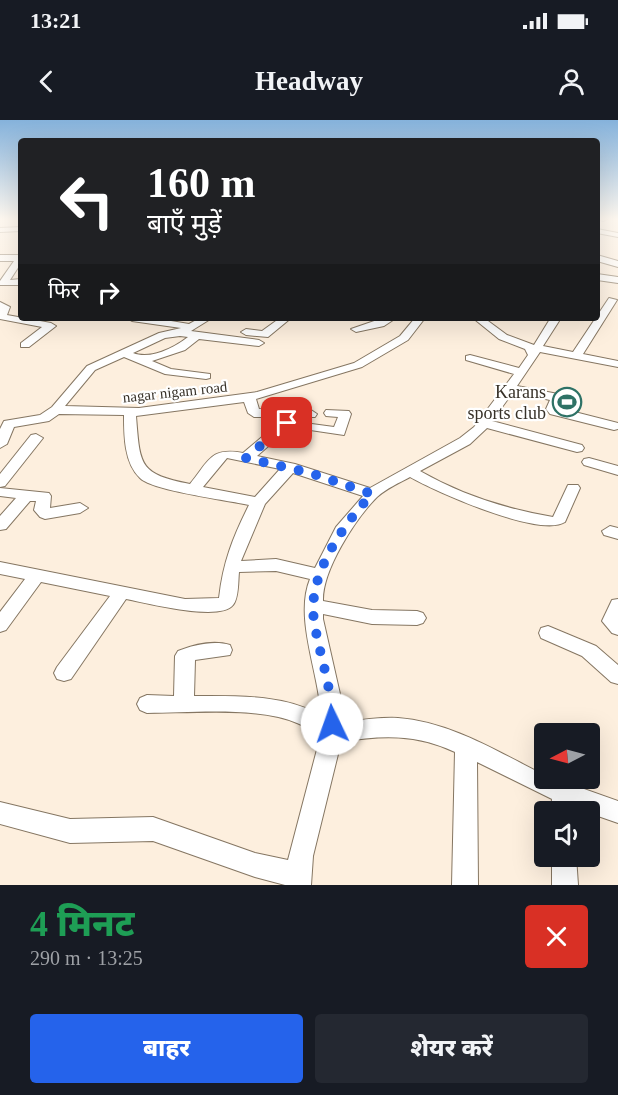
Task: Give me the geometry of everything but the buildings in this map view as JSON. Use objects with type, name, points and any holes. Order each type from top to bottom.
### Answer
[{"type":"street","points":[[0,258],[18,258]]},
{"type":"street","points":[[600,259],[618,264]]},
{"type":"street","points":[[2,283],[18,261]]},
{"type":"street","points":[[600,278],[618,280]]},
{"type":"street","points":[[2,283],[18,282]]},
{"type":"street","points":[[600,319],[612,300]]},
{"type":"street","points":[[0,305],[5,307],[2,314],[4,317],[18,320]]},
{"type":"street","points":[[25,321],[51,326],[25,345]]},
{"type":"street","points":[[146,321],[177,328],[191,327],[259,344]]},
{"type":"street","points":[[236,329],[264,335],[282,321]]},
{"type":"street","points":[[356,328],[386,321]]},
{"type":"street","name":"nagar nigam road","points":[[56,410],[130,413],[249,397],[358,365],[404,338],[418,321]]},
{"type":"street","points":[[482,321],[503,338],[576,356],[615,371]]},
{"type":"street","points":[[0,813],[70,831],[153,829],[298,880],[332,734],[331,703],[314,619],[314,590],[320,575],[342,531],[372,494],[384,484],[465,441],[485,423],[508,388],[534,355],[533,347],[554,321]]},
{"type":"street","points":[[576,356],[598,321]]},
{"type":"street","points":[[140,361],[181,348],[191,327]]},
{"type":"street","points":[[0,444],[9,424],[39,419],[56,410],[85,373],[177,328]]},
{"type":"street","points":[[123,353],[169,372],[206,376]]},
{"type":"street","points":[[470,358],[521,372]]},
{"type":"street","points":[[508,388],[554,397],[557,401],[552,409],[554,411],[614,426]]},
{"type":"street","points":[[249,397],[254,413],[310,414]]},
{"type":"street","points":[[130,413],[132,446],[144,473],[152,479],[258,502]]},
{"type":"street","points":[[246,458],[287,423],[339,432],[345,414],[330,413]]},
{"type":"street","points":[[485,423],[576,448]]},
{"type":"street","points":[[0,483],[36,438]]},
{"type":"street","points":[[193,489],[222,455],[290,467],[372,494]]},
{"type":"street","points":[[590,462],[618,471]]},
{"type":"street","points":[[0,568],[185,605],[218,606],[227,602],[231,567],[240,540],[258,502],[290,467]]},
{"type":"street","points":[[410,471],[452,493],[480,504],[555,522],[560,519],[573,488]]},
{"type":"street","points":[[0,492],[19,493],[23,496],[44,496],[42,510],[45,514],[80,508]]},
{"type":"street","points":[[0,525],[23,500],[23,496]]},
{"type":"street","points":[[231,567],[276,565],[320,575]]},
{"type":"street","points":[[0,625],[37,575]]},
{"type":"street","points":[[64,673],[122,592]]},
{"type":"street","points":[[313,605],[372,617],[417,618]]},
{"type":"street","points":[[618,605],[611,621],[618,628]]},
{"type":"street","points":[[548,633],[589,651],[618,676]]},
{"type":"street","points":[[184,705],[185,656],[194,652],[223,650]]},
{"type":"street","points":[[147,704],[255,707],[295,713],[311,720],[332,734],[401,727],[437,734],[466,747],[561,801]]},
{"type":"street","points":[[465,885],[466,747]]},
{"type":"street","points":[[600,809],[618,812]]},
{"type":"street","points":[[564,867],[565,885]]},
{"type":"place","name":"Karans sports club","points":[[567,402]]},
{"type":"route","points":[[287,423],[246,458],[290,467],[372,494],[342,531],[314,590],[314,619],[330,694],[332,724]]}]
